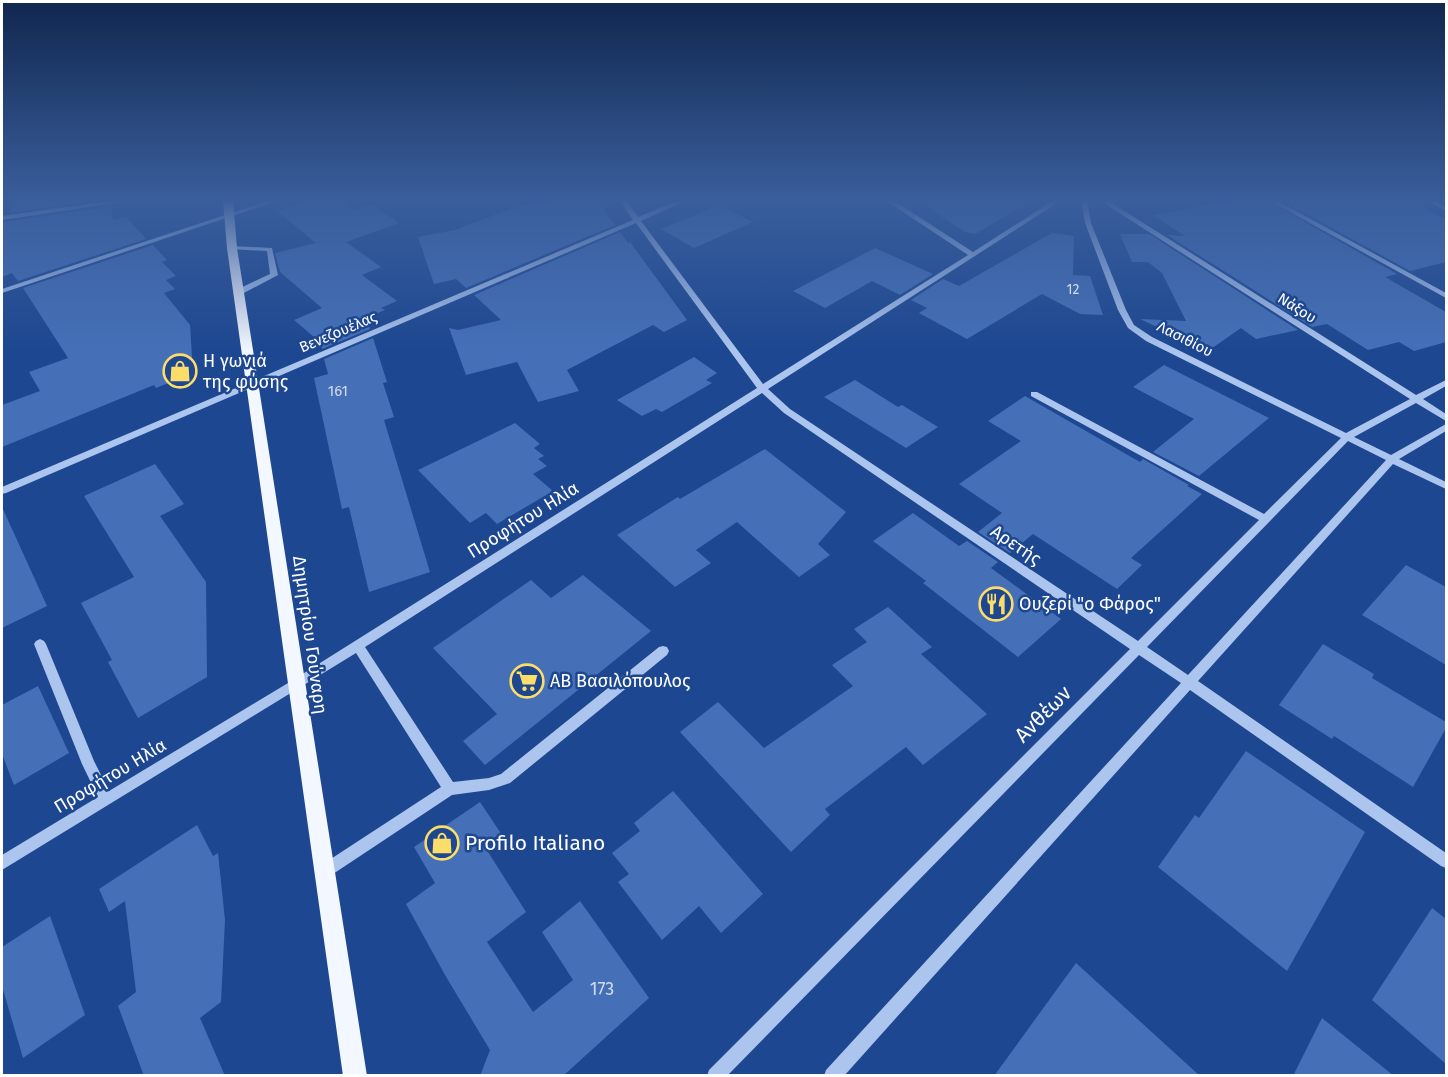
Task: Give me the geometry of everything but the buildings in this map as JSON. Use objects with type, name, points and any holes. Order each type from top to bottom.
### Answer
[{"type":"main road","name":"Δημητρίου Γούναρη","points":[[232,250],[355,1076]]},
{"type":"street","points":[[2,291],[113,250]]},
{"type":"street","points":[[239,292],[274,275],[270,250]]},
{"type":"street","name":"Βενεζουέλας","points":[[2,491],[569,250]]},
{"type":"street","name":"Αρετής","points":[[660,250],[762,389],[787,411],[1189,682],[1446,861]]},
{"type":"street","points":[[966,250],[973,255]]},
{"type":"street","name":"Προφήτου Ηλία","points":[[2,863],[358,646],[980,250]]},
{"type":"street","name":"Λασιθίου","points":[[1099,250],[1122,310],[1131,326],[1149,339],[1392,459]]},
{"type":"street","name":"Νάξου","points":[[1181,250],[1446,418]]},
{"type":"street","points":[[1363,250],[1446,296]]},
{"type":"street","name":"Ανθέων","points":[[719,1074],[1348,436],[1446,383]]},
{"type":"street","points":[[1034,394],[1265,519]]},
{"type":"street","points":[[832,1076],[1392,459],[1446,427]]},
{"type":"street","points":[[1392,459],[1446,486]]},
{"type":"street","points":[[40,644],[88,764],[106,799]]},
{"type":"street","points":[[358,646],[450,789]]},
{"type":"street","points":[[325,871],[450,789],[489,784],[505,779],[663,651]]},
{"type":"place","name":"Η γωνιά της φύσης","points":[[180,371]]},
{"type":"place","name":"Ουζερί \"ο Φάρος\"","points":[[996,604]]},
{"type":"place","name":"ΑΒ Βασιλόπουλος","points":[[527,681]]},
{"type":"place","name":"Profilo Italiano","points":[[442,843]]}]
